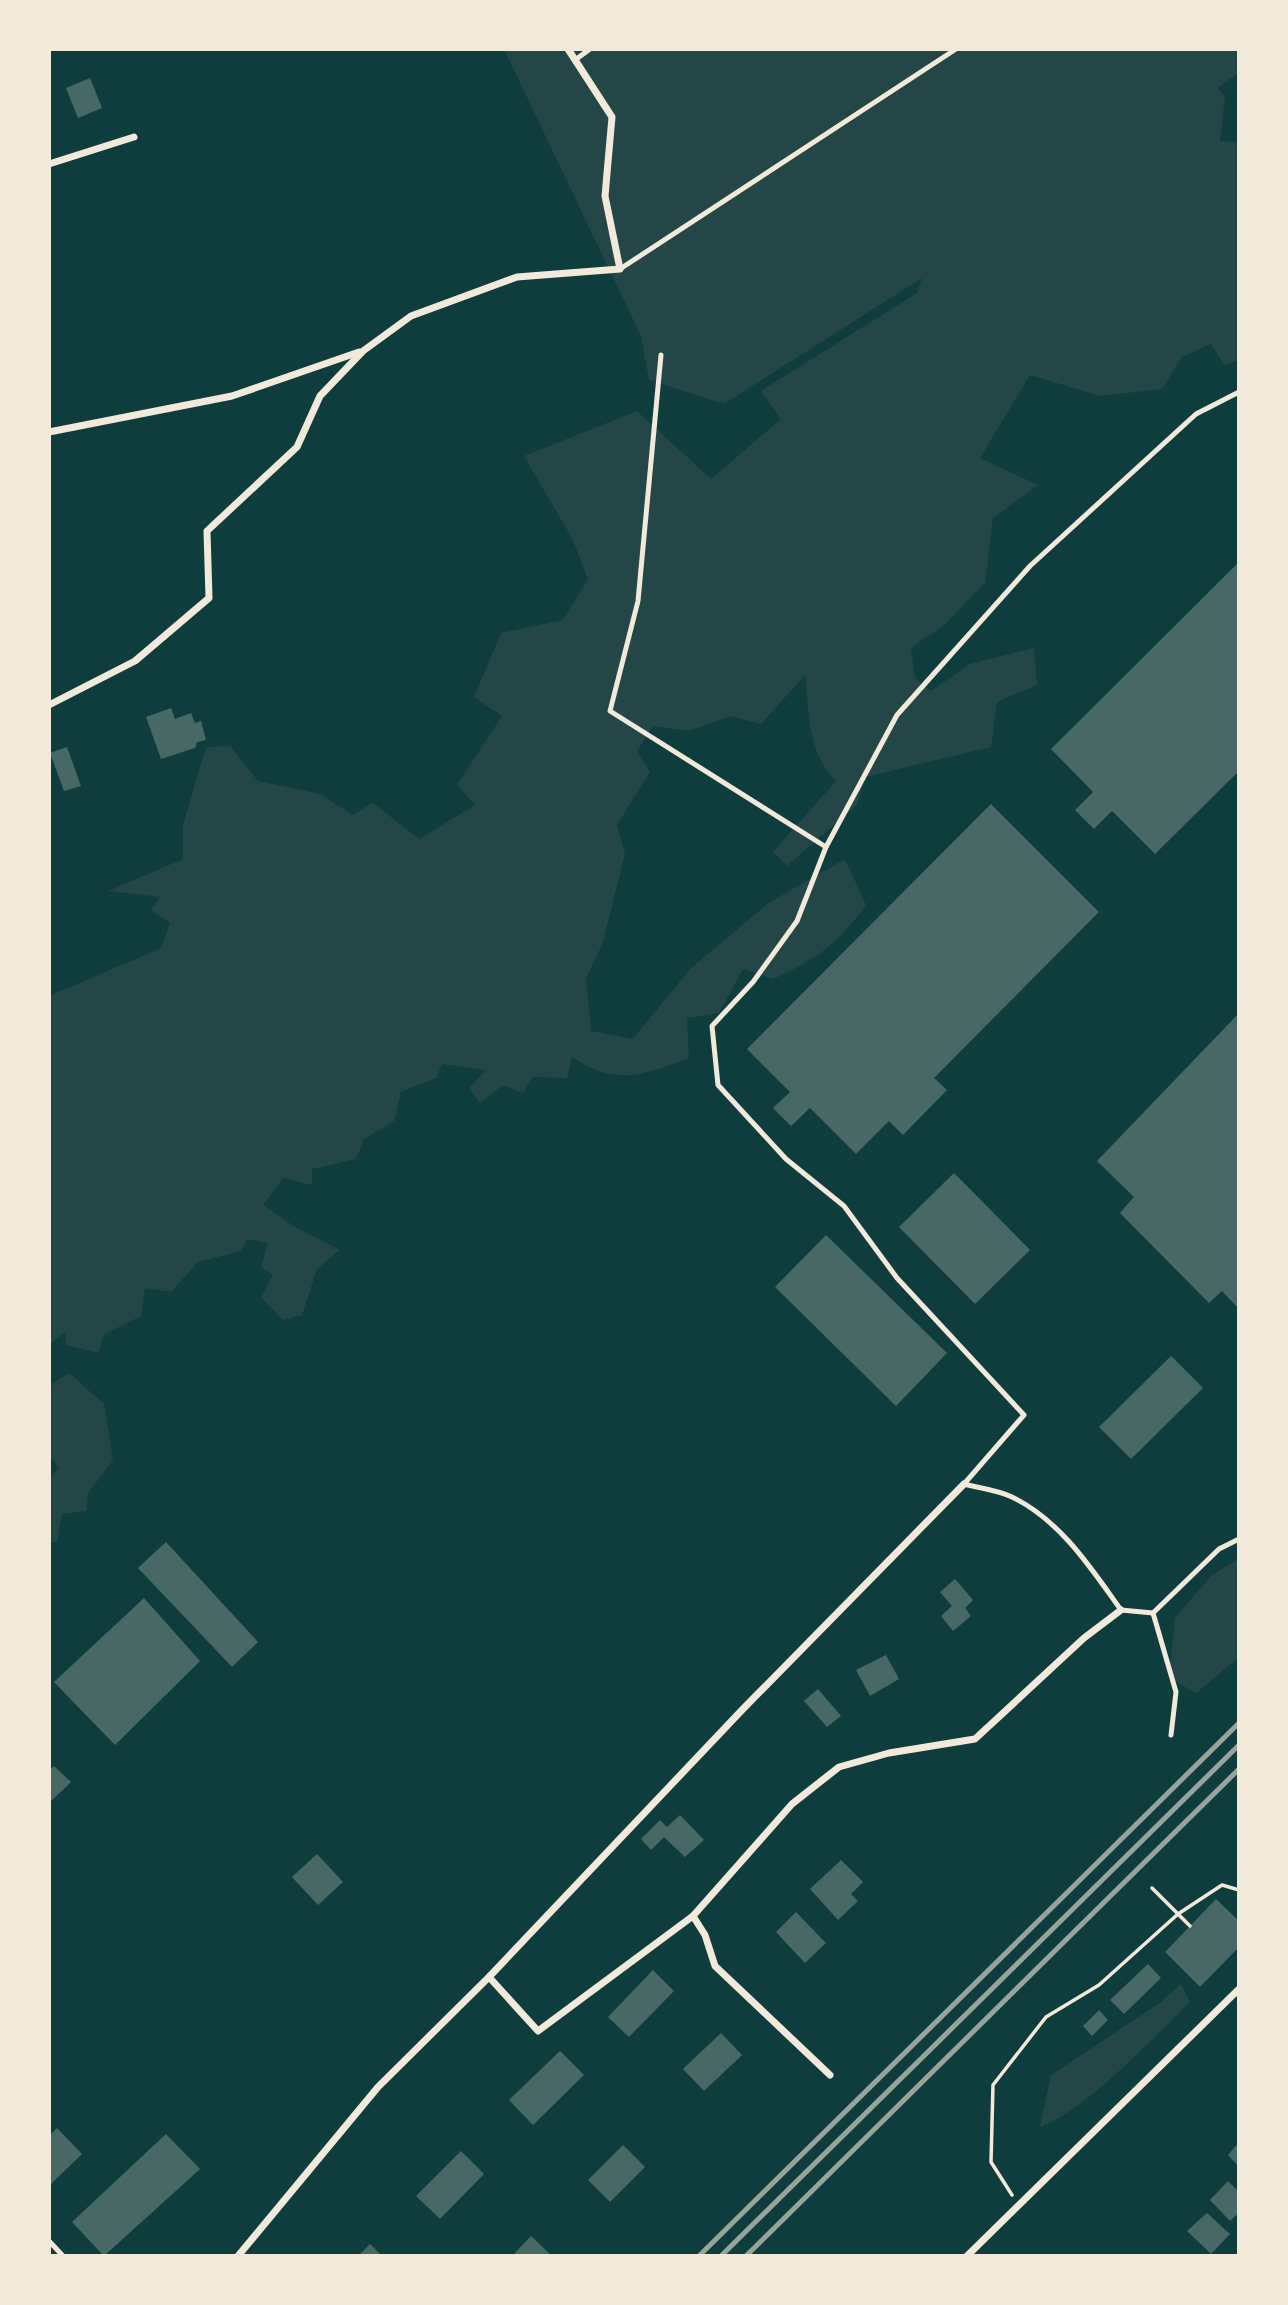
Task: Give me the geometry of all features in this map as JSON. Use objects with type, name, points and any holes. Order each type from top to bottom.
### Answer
[{"type":"street","points":[[49,705],[135,661],[209,598],[207,531],[297,447],[320,396],[363,351],[411,316],[517,277],[620,269],[605,196],[612,117],[568,49]]},
{"type":"street","points":[[49,164],[134,136]]},
{"type":"street","points":[[49,432],[232,397],[363,351]]},
{"type":"street","points":[[238,2256],[378,2087],[489,1977],[741,1710],[964,1484]]},
{"type":"street","points":[[489,1977],[538,2031],[693,1916],[792,1804],[839,1768],[889,1753],[975,1739],[1084,1638],[1121,1609]]},
{"type":"street","points":[[693,1916],[705,1935],[715,1966],[830,2075]]},
{"type":"street","points":[[967,2256],[1239,1989]]},
{"type":"lane","points":[[575,60],[590,49]]},
{"type":"lane","points":[[620,269],[956,49]]},
{"type":"lane","points":[[661,355],[638,601],[610,711],[826,847]]},
{"type":"lane","points":[[1153,1613],[1121,1609],[1081,1554],[1044,1518],[1011,1496],[964,1484],[1024,1415],[897,1279],[845,1206],[786,1159],[718,1085],[712,1026],[753,982],[797,921],[826,847],[897,715],[1021,576],[1196,414],[1239,392]]},
{"type":"lane","points":[[1153,1613],[1219,1549],[1239,1539]]},
{"type":"lane","points":[[1153,1613],[1175,1692],[1171,1735]]},
{"type":"lane","points":[[49,2241],[63,2256]]},
{"type":"path","points":[[1019,2205],[991,2162],[993,2085],[1046,2017],[1099,1985],[1178,1914],[1222,1885],[1239,1890]]},
{"type":"path","points":[[1152,1888],[1190,1926]]},
{"type":"shaded area","points":[[504,49],[1239,49],[1239,73],[1217,88],[1225,96],[1220,141],[1239,142],[1239,360],[1224,365],[1211,344],[1182,357],[1162,389],[1100,396],[1030,375],[980,458],[1038,485],[993,518],[985,583],[945,624],[911,648],[915,678],[931,691],[970,664],[1034,648],[1037,685],[997,702],[991,747],[865,777],[857,805],[787,866],[773,852],[836,781],[820,759],[815,746],[805,675],[761,724],[731,716],[689,731],[653,726],[637,751],[650,772],[617,825],[625,854],[602,945],[586,978],[591,1031],[633,1039],[690,969],[770,902],[845,859],[866,905],[826,949],[773,979],[743,969],[719,1013],[687,1018],[689,1058],[658,1069],[617,1075],[588,1066],[572,1057],[567,1078],[533,1077],[523,1093],[503,1085],[480,1103],[469,1088],[486,1070],[442,1064],[436,1078],[401,1092],[394,1121],[364,1139],[356,1159],[312,1169],[312,1185],[283,1178],[263,1205],[295,1227],[340,1250],[317,1269],[302,1315],[283,1320],[261,1297],[273,1275],[261,1267],[268,1243],[247,1239],[241,1251],[198,1262],[171,1292],[145,1288],[141,1316],[103,1335],[99,1353],[66,1345],[65,1332],[49,1345],[49,996],[161,948],[170,923],[151,910],[160,897],[108,891],[183,859],[183,825],[206,747],[230,746],[258,781],[321,794],[352,815],[373,803],[419,839],[475,805],[457,785],[502,716],[474,697],[501,633],[563,620],[588,579],[572,538],[524,456],[637,411],[711,479],[781,419],[761,391],[917,293],[922,278],[724,404],[649,380],[641,336]]},
{"type":"shaded area","points":[[69,1373],[104,1404],[113,1460],[88,1493],[86,1511],[62,1514],[57,1542],[49,1542],[49,1479],[59,1468],[49,1456],[49,1386]]},
{"type":"shaded area","points":[[1239,1558],[1239,1657],[1196,1693],[1169,1678],[1175,1618],[1211,1576]]},
{"type":"shaded area","points":[[1181,1984],[1190,2002],[1098,2090],[1077,2106],[1040,2127],[1051,2075],[1161,2002]]},
{"type":"building","points":[[90,78],[102,108],[78,118],[66,88]]},
{"type":"building","points":[[1239,562],[1239,771],[1155,854],[1112,811],[1094,829],[1075,810],[1093,792],[1051,749]]},
{"type":"building","points":[[171,708],[175,719],[191,713],[195,723],[201,721],[206,740],[197,742],[195,748],[161,759],[146,717]]},
{"type":"building","points":[[67,747],[81,786],[64,791],[50,753]]},
{"type":"building","points":[[991,804],[1099,912],[934,1078],[947,1090],[903,1135],[889,1121],[856,1154],[810,1108],[791,1126],[773,1108],[790,1092],[747,1049]]},
{"type":"building","points":[[1239,1013],[1239,1309],[1222,1291],[1209,1303],[1120,1213],[1134,1197],[1097,1161]]},
{"type":"building","points":[[954,1173],[1030,1250],[975,1304],[899,1227]]},
{"type":"building","points":[[826,1235],[947,1353],[896,1406],[775,1287]]},
{"type":"building","points":[[1171,1356],[1203,1388],[1131,1459],[1099,1427]]},
{"type":"building","points":[[166,1542],[258,1642],[232,1667],[138,1568]]},
{"type":"building","points":[[955,1579],[973,1600],[965,1608],[971,1616],[953,1631],[941,1616],[952,1606],[940,1592]]},
{"type":"building","points":[[144,1598],[200,1661],[115,1745],[54,1682]]},
{"type":"building","points":[[886,1655],[899,1679],[870,1696],[856,1670]]},
{"type":"building","points":[[818,1689],[841,1716],[827,1727],[804,1701]]},
{"type":"building","points":[[54,1766],[71,1782],[49,1803],[49,1770]]},
{"type":"building","points":[[680,1815],[704,1840],[685,1857],[664,1837],[651,1850],[641,1839],[660,1820],[667,1827]]},
{"type":"building","points":[[317,1854],[343,1882],[318,1905],[292,1877]]},
{"type":"building","points":[[841,1860],[863,1882],[851,1894],[858,1901],[838,1920],[810,1889]]},
{"type":"building","points":[[1216,1899],[1239,1921],[1239,1947],[1200,1987],[1165,1952]]},
{"type":"building","points":[[796,1912],[826,1943],[805,1963],[776,1932]]},
{"type":"building","points":[[1148,1964],[1161,1978],[1124,2014],[1110,2000]]},
{"type":"building","points":[[653,1970],[674,1991],[629,2037],[608,2017]]},
{"type":"building","points":[[1099,2010],[1108,2020],[1092,2036],[1083,2026]]},
{"type":"building","points":[[721,2033],[742,2055],[704,2091],[683,2069]]},
{"type":"building","points":[[560,2051],[584,2075],[533,2125],[509,2100]]},
{"type":"building","points":[[57,2128],[82,2154],[49,2186],[49,2136]]},
{"type":"building","points":[[166,2134],[200,2169],[104,2256],[72,2222]]},
{"type":"building","points":[[1239,2142],[1239,2167],[1228,2155]]},
{"type":"building","points":[[623,2145],[645,2167],[610,2202],[588,2180]]},
{"type":"building","points":[[461,2151],[484,2174],[440,2219],[416,2196]]},
{"type":"building","points":[[1228,2181],[1239,2192],[1239,2213],[1230,2221],[1210,2200]]},
{"type":"building","points":[[1207,2213],[1230,2234],[1211,2254],[1187,2231]]},
{"type":"building","points":[[531,2236],[552,2256],[512,2256]]},
{"type":"building","points":[[370,2244],[382,2256],[358,2256]]},
{"type":"railway","points":[[699,2256],[1239,1723]]},
{"type":"railway","points":[[721,2256],[1239,1745]]},
{"type":"railway","points":[[746,2256],[1239,1769]]}]
